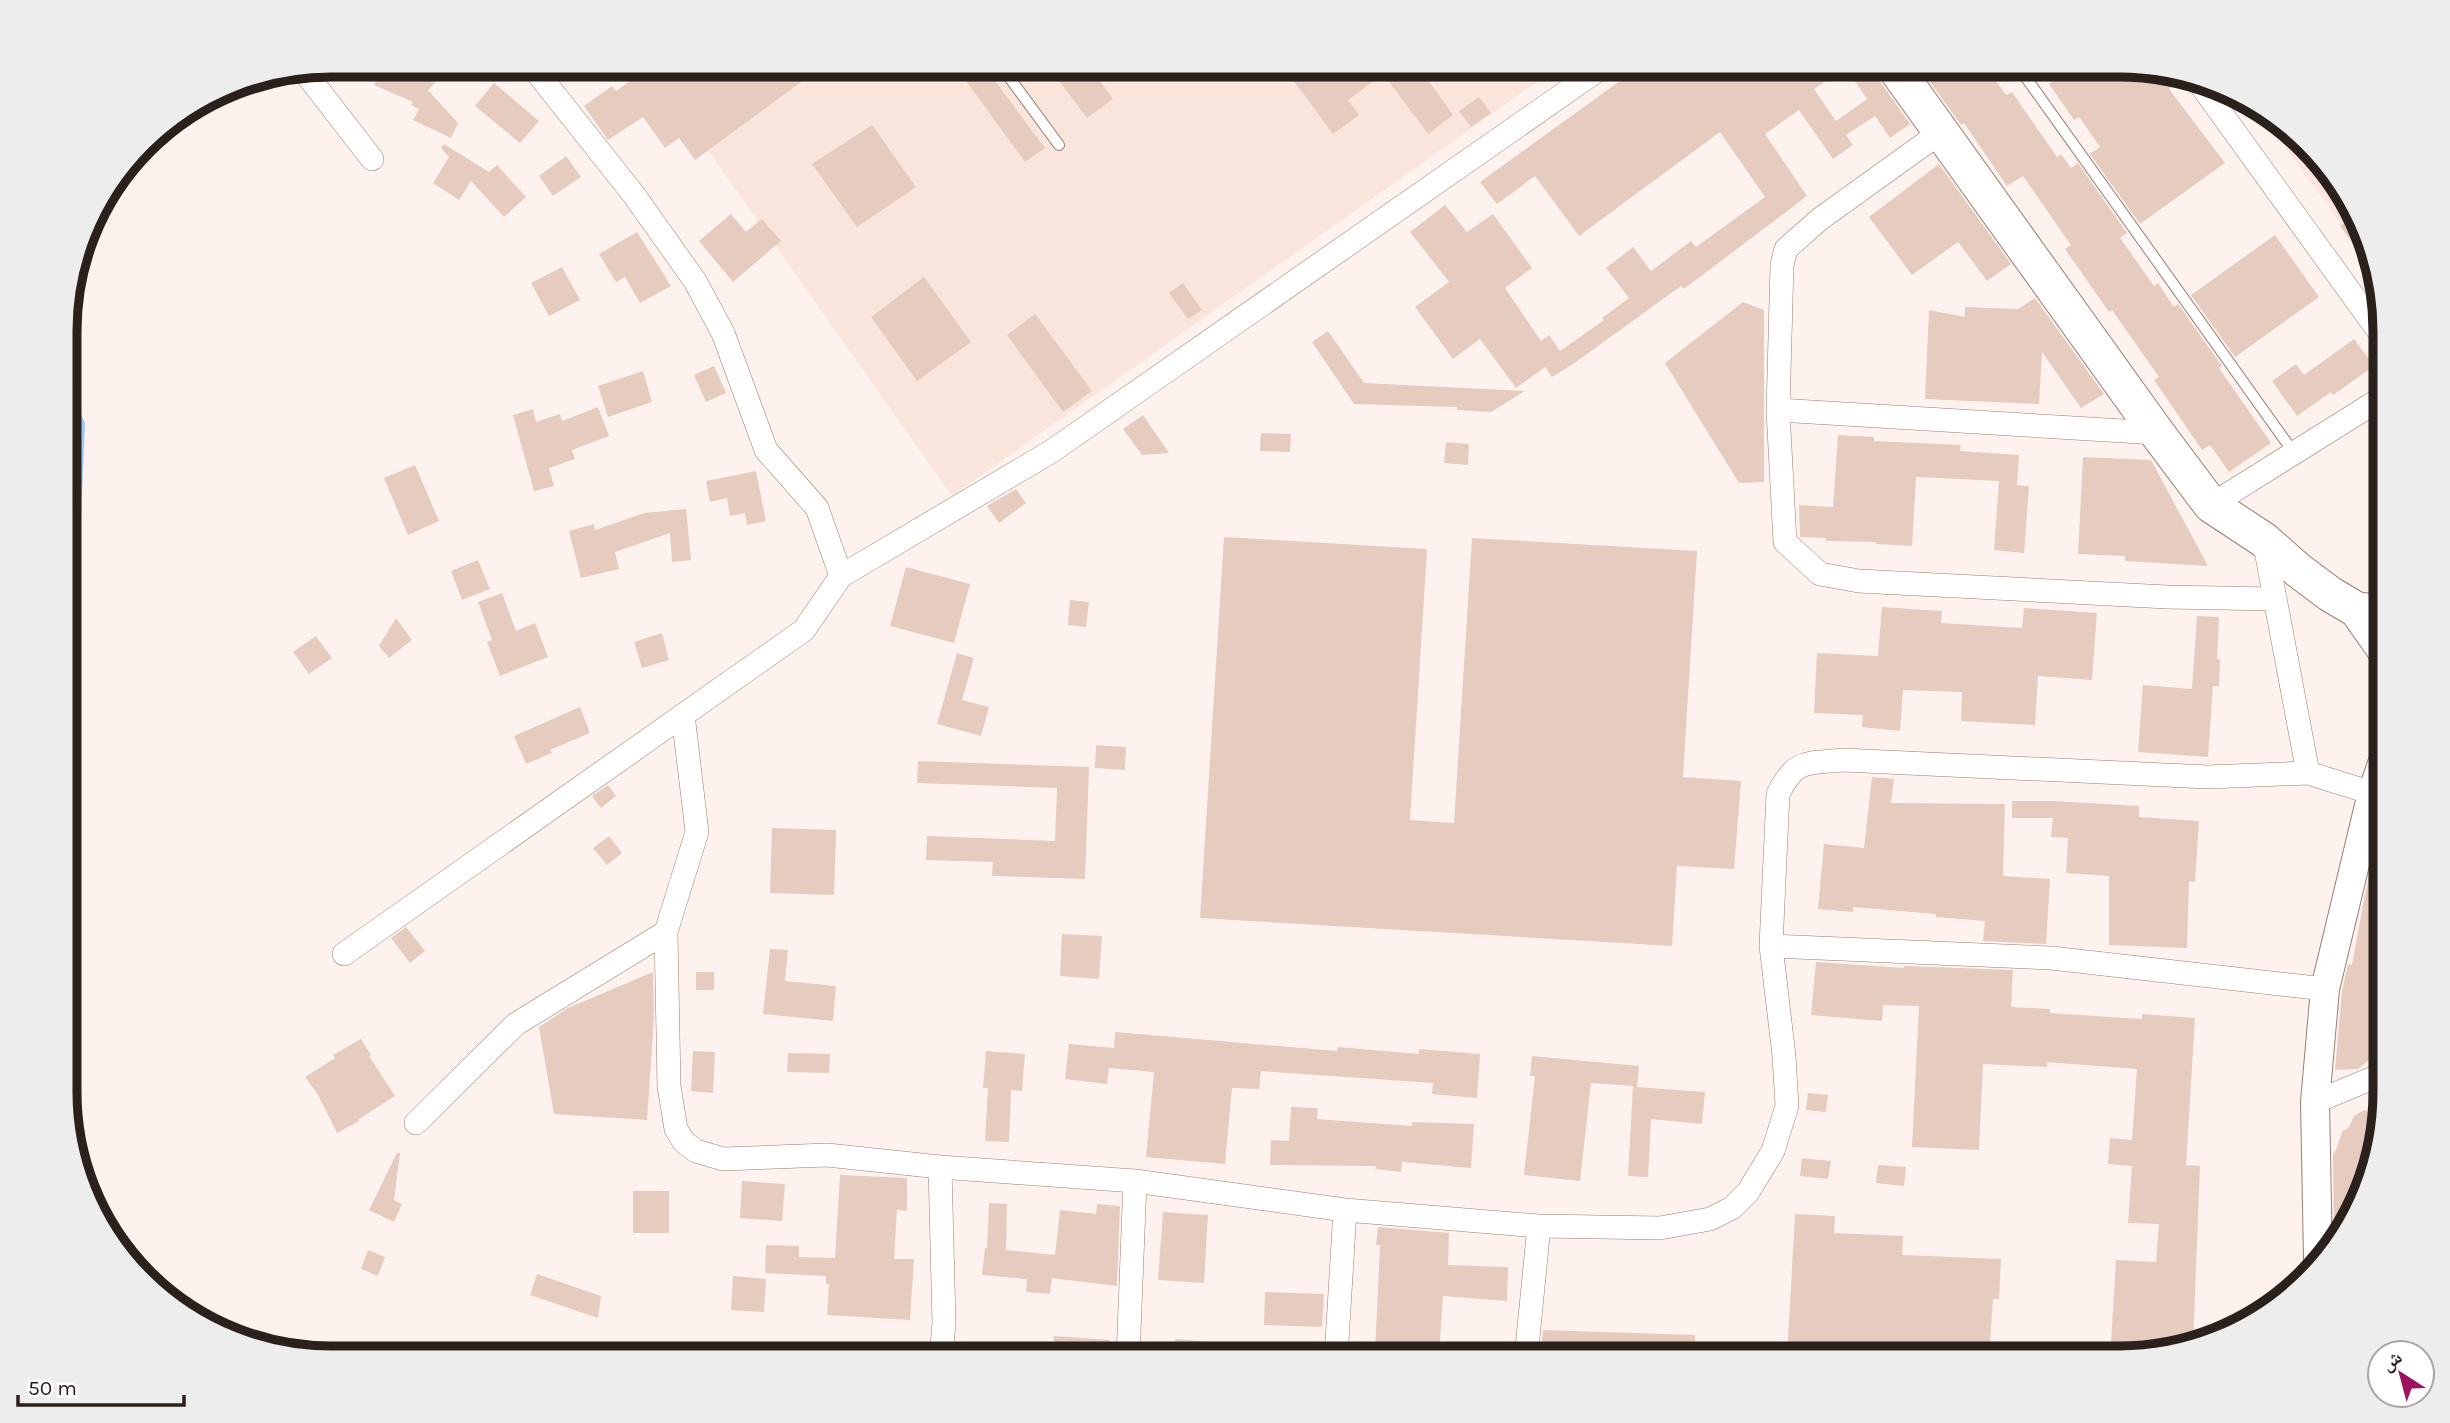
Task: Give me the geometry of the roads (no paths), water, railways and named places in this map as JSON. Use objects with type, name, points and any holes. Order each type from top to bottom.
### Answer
[{"type":"main road","points":[[1902,77],[2211,505],[2264,540],[2330,594],[2371,612]]},
{"type":"street","points":[[541,77],[634,195],[695,281],[723,332],[766,450],[817,508],[841,576]]},
{"type":"street","points":[[344,954],[804,630],[841,576],[1052,451],[1588,77]]},
{"type":"street","points":[[309,78],[372,159]]},
{"type":"street","points":[[2206,92],[2373,323]]},
{"type":"street","points":[[1941,132],[1820,219],[1786,249],[1782,265],[1778,410],[1785,542],[1820,574],[1870,581],[2167,597],[2274,599]]},
{"type":"street","points":[[2211,505],[2373,404]]},
{"type":"street","points":[[1778,410],[2157,433]]},
{"type":"street","points":[[2264,540],[2308,773]]},
{"type":"street","points":[[683,715],[696,832],[666,932],[669,1086],[677,1129],[684,1142],[695,1151],[723,1159],[827,1155],[940,1167],[1135,1181],[1345,1210],[1539,1226],[1660,1228],[1710,1219],[1732,1208],[1748,1192],[1773,1151],[1787,1107],[1771,946],[1778,794],[1788,774],[1802,765],[1843,760],[2208,777],[2308,773],[2373,800]]},
{"type":"street","points":[[2318,1251],[2315,1102],[2325,989],[2373,820]]},
{"type":"street","points":[[416,1123],[516,1024],[666,932]]},
{"type":"street","points":[[1771,946],[2051,958],[2325,989]]},
{"type":"street","points":[[2315,1102],[2373,1078]]},
{"type":"street","points":[[940,1167],[944,1323],[942,1346]]},
{"type":"street","points":[[1128,1346],[1135,1181]]},
{"type":"street","points":[[1337,1346],[1345,1210]]},
{"type":"street","points":[[1527,1346],[1539,1226]]},
{"type":"lane","points":[[1009,77],[1059,145]]},
{"type":"lane","points":[[2026,77],[2294,453]]},
{"type":"water","points":[[77,406],[85,423],[77,591]]}]
